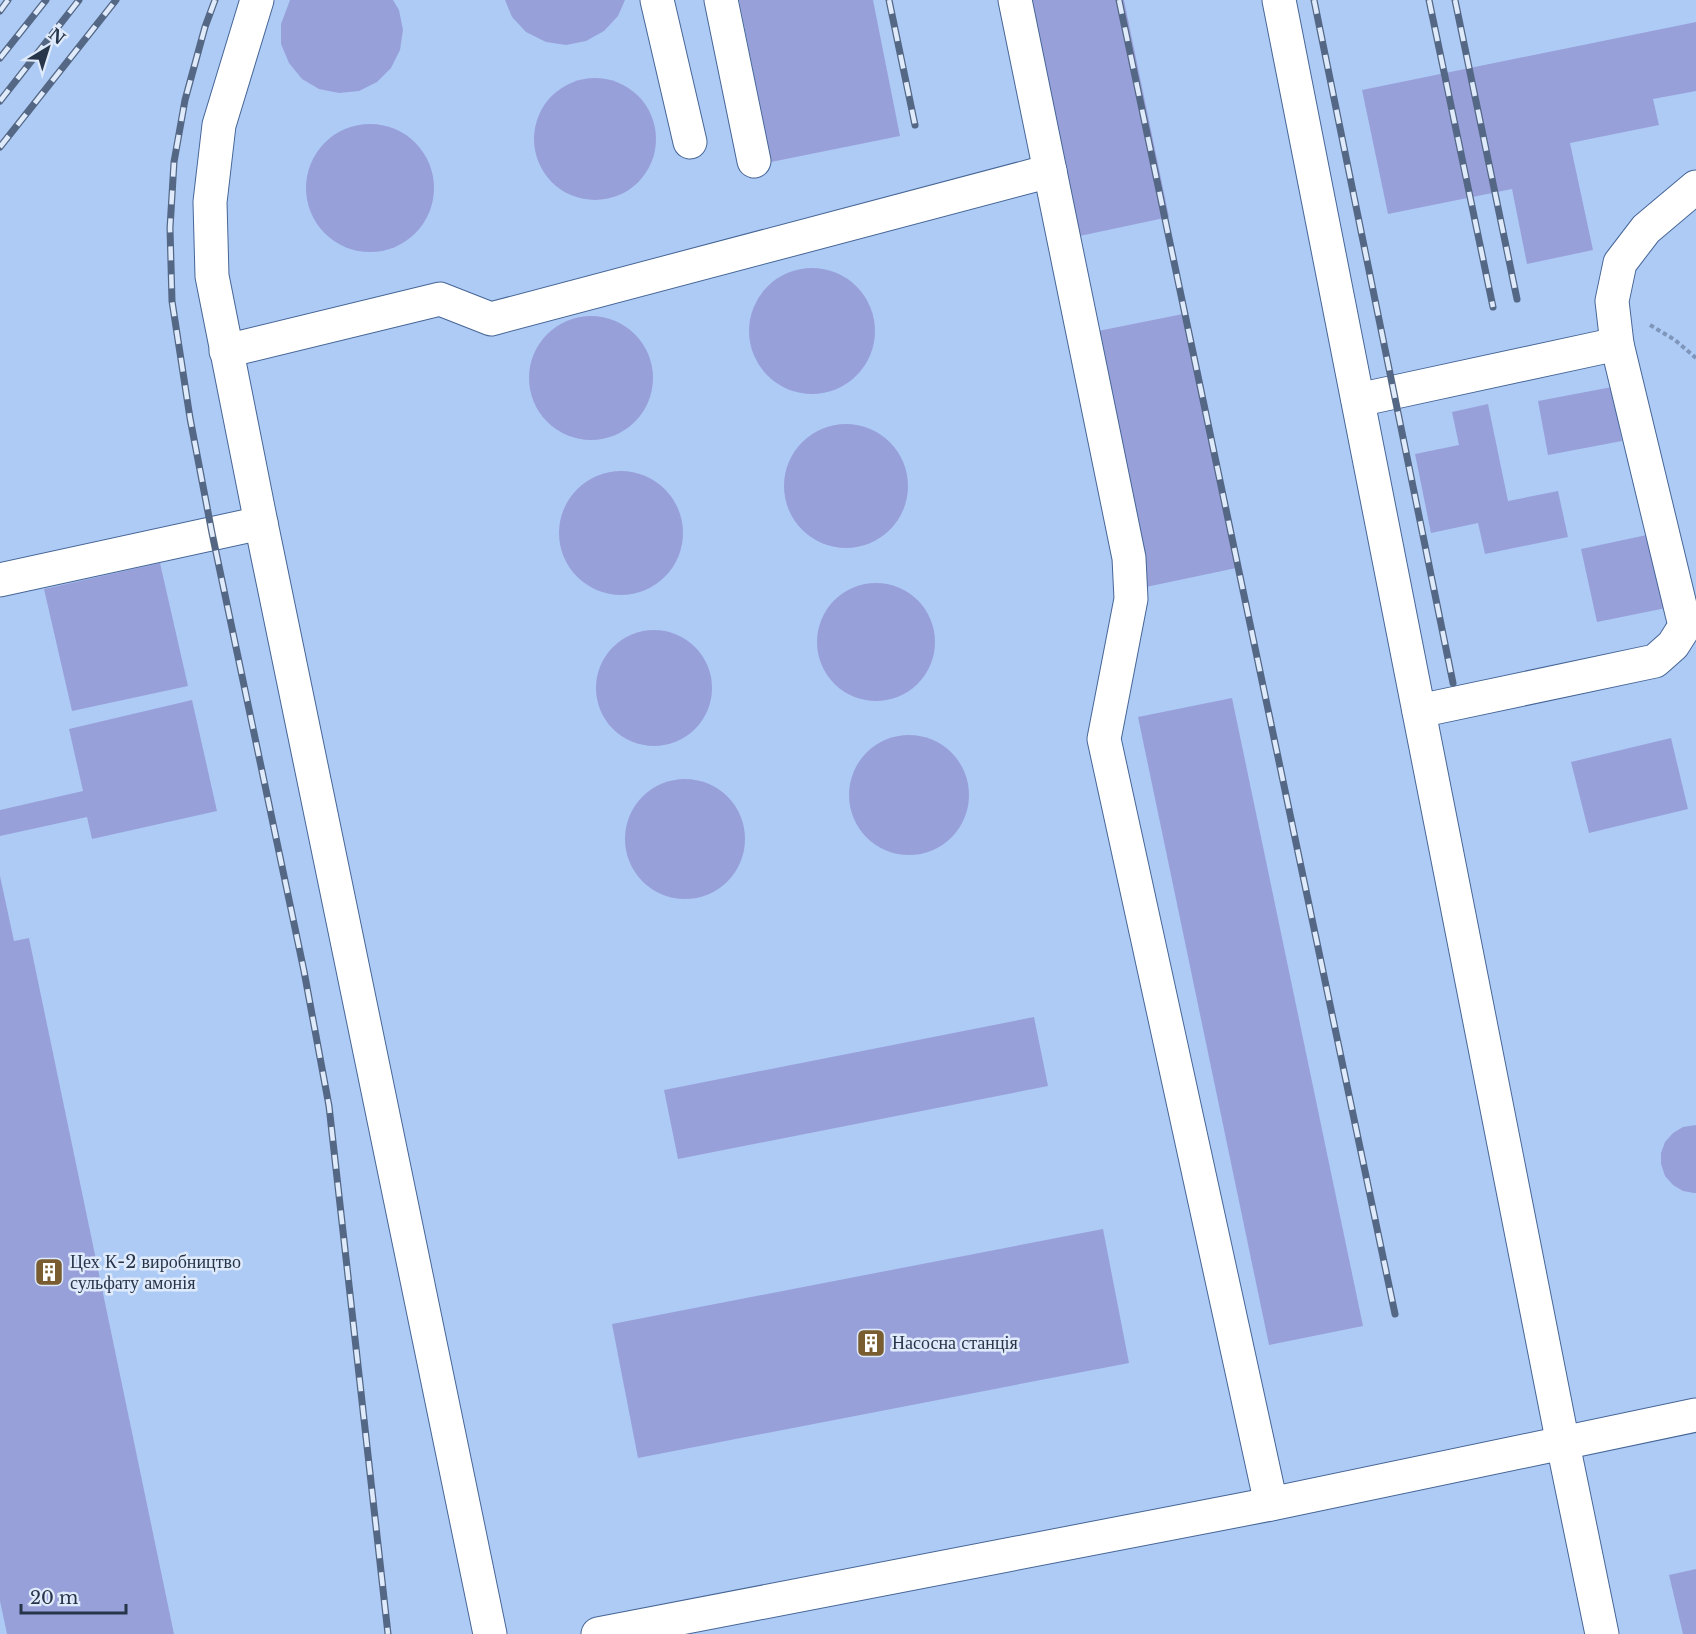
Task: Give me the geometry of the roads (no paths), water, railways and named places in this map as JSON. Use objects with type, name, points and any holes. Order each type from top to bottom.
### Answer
[{"type":"lane","points":[[257,0],[219,125],[210,202],[212,276],[490,1634]]},
{"type":"lane","points":[[657,0],[690,142]]},
{"type":"lane","points":[[721,0],[754,162]]},
{"type":"lane","points":[[1015,0],[1129,558],[1131,599],[1104,739],[1271,1504]]},
{"type":"lane","points":[[1279,0],[1602,1634]]},
{"type":"lane","points":[[226,351],[440,298],[491,319],[1050,171]]},
{"type":"lane","points":[[1419,711],[1655,661],[1673,645],[1685,626],[1617,344],[1612,301],[1620,263],[1647,229],[1696,187]]},
{"type":"lane","points":[[1358,400],[1617,344]]},
{"type":"lane","points":[[0,580],[261,523]]},
{"type":"lane","points":[[598,1634],[1271,1504],[1696,1415]]},
{"type":"railway","points":[[0,11],[8,0]]},
{"type":"railway","points":[[0,58],[46,0]]},
{"type":"railway","points":[[0,101],[79,0]]},
{"type":"railway","points":[[0,147],[116,0]]},
{"type":"railway","points":[[215,0],[205,27],[185,100],[174,162],[170,228],[172,301],[190,418],[212,533],[304,971],[329,1106],[388,1634]]},
{"type":"railway","points":[[889,0],[915,125]]},
{"type":"railway","points":[[1119,0],[1395,1314]]},
{"type":"railway","points":[[1314,0],[1453,683]]},
{"type":"railway","points":[[1429,0],[1493,307]]},
{"type":"railway","points":[[1455,0],[1517,299]]},
{"type":"place","name":"Цех К-2 виробництво сульфату амонія","points":[[49,1272]]},
{"type":"place","name":"Насосна станція","points":[[871,1343]]}]
